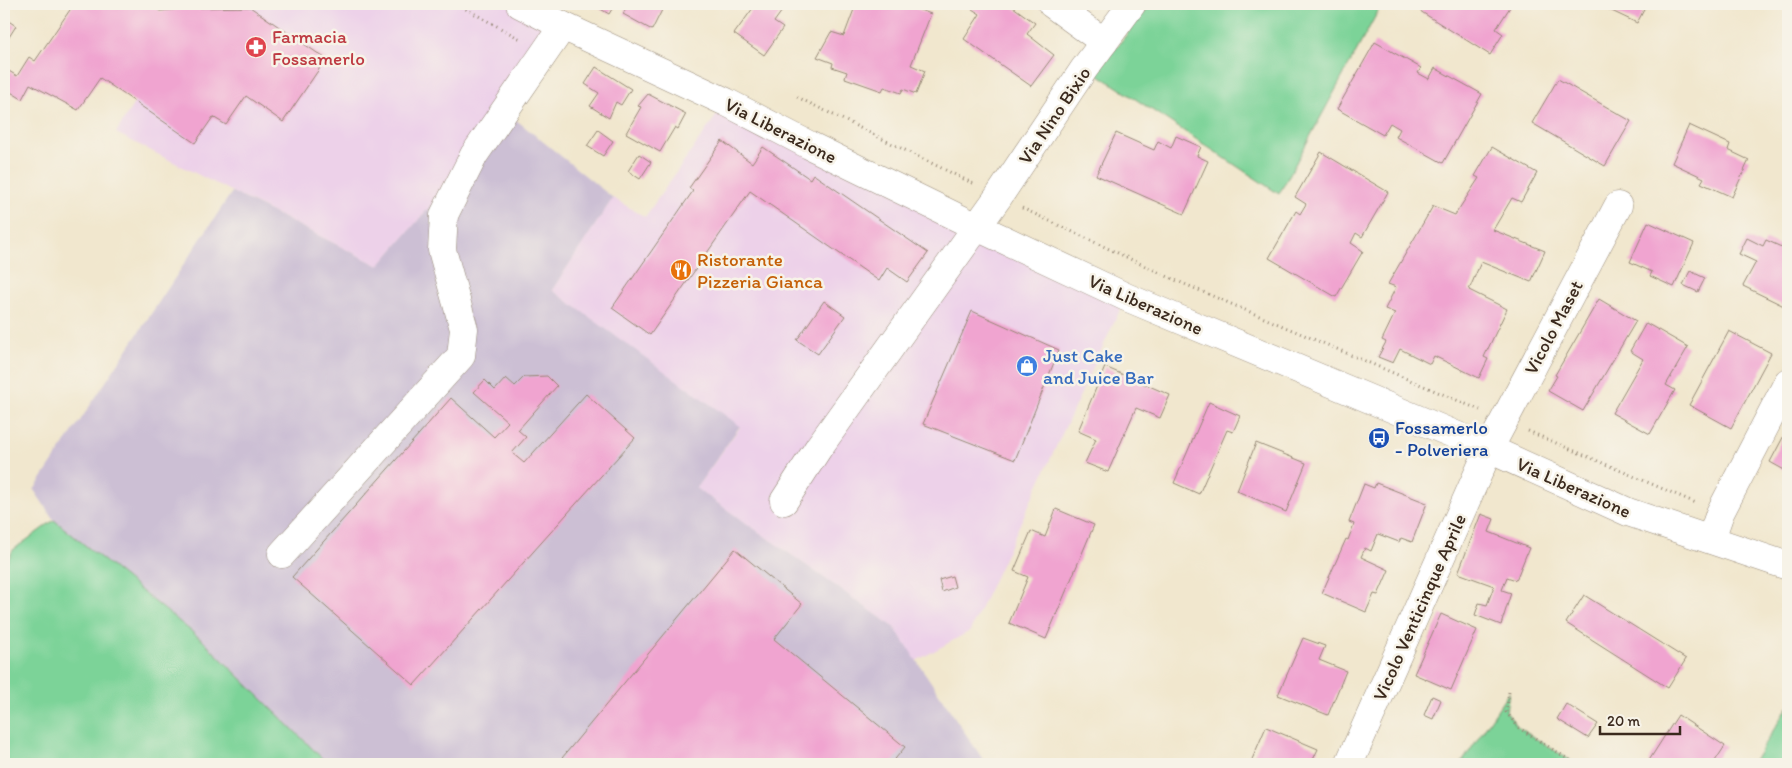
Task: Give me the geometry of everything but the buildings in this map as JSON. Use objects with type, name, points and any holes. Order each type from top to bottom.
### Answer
[{"type":"main road","name":"Via Liberazione","points":[[520,4],[726,102],[977,227],[1126,297],[1489,449],[1628,512],[1788,566]]},
{"type":"main road","points":[[1052,4],[1104,42]]},
{"type":"main road","name":"Via Nino Bixio","points":[[784,501],[819,447],[999,196],[1084,69],[1132,4]]},
{"type":"main road","points":[[282,554],[461,356],[464,329],[442,250],[444,215],[474,155],[563,26]]},
{"type":"main road","name":"Vicolo Maset","points":[[1489,449],[1618,206]]},
{"type":"main road","points":[[1711,540],[1720,513],[1788,382]]},
{"type":"main road","name":"Vicolo Venticinque Aprile","points":[[1349,764],[1489,449]]},
{"type":"path","points":[[457,4],[546,52]]},
{"type":"path","points":[[797,97],[1175,280],[1720,513]]},
{"type":"path","points":[[1509,692],[1506,712],[1519,728],[1576,764]]},
{"type":"shaded area","points":[[194,4],[520,4],[563,26],[474,155],[379,266],[116,133]]},
{"type":"shaded area","points":[[726,102],[1126,297],[970,631],[916,661],[894,627],[696,488],[740,427],[552,290],[613,198],[645,217]]},
{"type":"shaded area","points":[[505,111],[613,198],[552,290],[740,426],[696,488],[894,627],[986,764],[328,764],[202,640],[54,520],[34,490],[232,192],[379,266],[474,155]]},
{"type":"green space","points":[[1151,4],[1382,4],[1279,194],[1096,73]]},
{"type":"green space","points":[[54,520],[202,640],[328,764],[4,764],[4,567],[13,550]]},
{"type":"green space","points":[[1509,692],[1506,712],[1519,728],[1576,764],[1461,764]]},
{"type":"green space","points":[[1788,707],[1788,764],[1752,764]]},
{"type":"place","name":"Farmacia Fossamerlo","points":[[256,47]]},
{"type":"place","name":"Ristorante Pizzeria Gianca","points":[[681,270]]},
{"type":"place","name":"Just Cake and Juice Bar","points":[[1027,366]]},
{"type":"place","name":"Fossamerlo - Polveriera","points":[[1379,438]]}]
